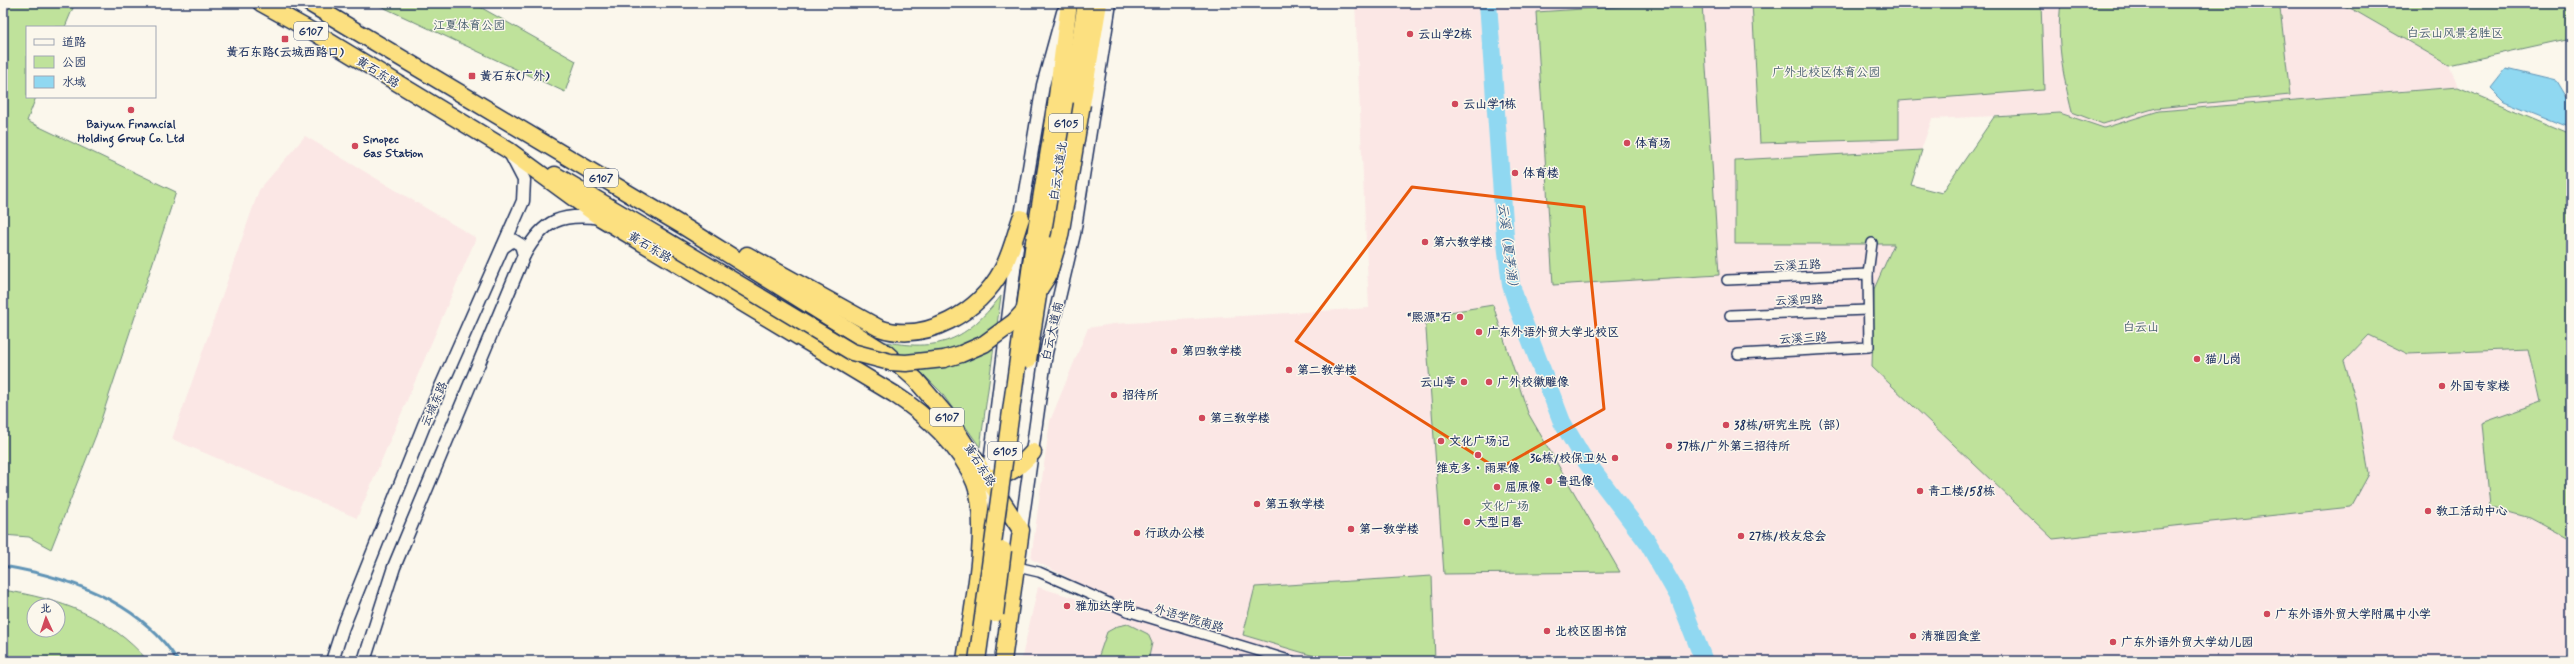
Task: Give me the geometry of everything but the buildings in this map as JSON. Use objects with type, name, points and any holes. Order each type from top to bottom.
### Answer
[{"type":"highway","name":"黄石东路","points":[[261,3],[320,36],[508,150],[602,218],[826,355],[894,394],[925,416],[946,439],[967,469],[974,482],[979,502],[982,535]]},
{"type":"highway","name":"黄石东路","points":[[309,3],[683,226],[847,327],[886,353],[916,380],[955,426],[1021,530]]},
{"type":"highway","name":"白云大道北","points":[[1040,243],[1069,3]]},
{"type":"highway","name":"白云大道北","points":[[1040,243],[1086,3]]},
{"type":"highway","points":[[508,150],[567,181],[852,352],[890,362],[906,363],[944,359],[961,354],[984,344],[1014,322],[1030,304],[1048,276],[1056,256],[1060,236],[1099,3]]},
{"type":"highway","points":[[683,226],[763,263],[866,322],[884,330],[901,333],[914,333],[938,327],[959,315],[978,300],[1002,270],[1021,218]]},
{"type":"highway","name":"G105","points":[[977,661],[1040,243]]},
{"type":"highway","name":"白云大道南","points":[[989,661],[1025,381],[1040,243]]},
{"type":"highway","points":[[826,355],[841,356],[850,349],[852,341],[847,327]]},
{"type":"highway","points":[[967,469],[988,476],[1006,474],[1022,464],[1033,452]]},
{"type":"highway","name":"白云大道南","points":[[1003,661],[1021,530]]},
{"type":"highway","name":"G107","points":[[965,661],[982,535]]},
{"type":"main road","points":[[982,535],[990,452],[1021,218],[1043,85],[1066,3]]},
{"type":"main road","name":"白云大道南","points":[[1021,530],[1046,353],[1074,234],[1110,3]]},
{"type":"main road","name":"云城东路","points":[[332,661],[343,626],[420,436],[523,201],[525,190],[520,172],[508,150]]},
{"type":"main road","name":"云城东路","points":[[364,661],[394,567],[524,255],[539,232],[558,219],[580,216],[602,218]]},
{"type":"main road","points":[[503,247],[513,240],[521,245],[524,255]]},
{"type":"main road","points":[[990,452],[1001,460],[1011,462],[1024,458],[1033,452]]},
{"type":"street","points":[[1868,310],[1868,274],[1872,243]]},
{"type":"street","name":"云溪五路","points":[[1727,280],[1868,274]]},
{"type":"street","name":"云溪四路","points":[[1730,315],[1868,310]]},
{"type":"street","name":"云溪三路","points":[[1738,354],[1869,346],[1868,310]]},
{"type":"street","name":"外语学院南路","points":[[978,560],[1016,566],[1039,572],[1126,611],[1292,661]]},
{"type":"highlighted area","points":[[1412,187],[1584,207],[1604,409],[1498,469],[1296,341]]},
{"type":"shaded area","name":"广东外语外贸大学北校区","points":[[1355,3],[2333,3],[2352,9],[2449,65],[2458,87],[2159,111],[2104,128],[2060,113],[1932,119],[1909,185],[1894,244],[1874,289],[2369,474],[2356,402],[2344,361],[2369,335],[2408,354],[2529,349],[2541,402],[2490,506],[2530,518],[2571,540],[2571,661],[1021,661],[1038,587],[1158,623],[1031,559],[1050,421],[1088,328],[1113,324],[1369,308]]},
{"type":"shaded area","points":[[305,136],[476,238],[357,518],[172,439],[259,190]]},
{"type":"green space","points":[[3,3],[75,3],[65,26],[26,26],[26,98],[36,98],[27,121],[176,192],[96,435],[51,549],[29,537],[3,535]]},
{"type":"green space","name":"江夏体育公园","points":[[374,3],[473,3],[576,61],[565,92]]},
{"type":"green space","name":"体育场","points":[[1676,3],[1702,3],[1719,275],[1553,285],[1536,12]]},
{"type":"green space","name":"广外北校区体育公园","points":[[1752,3],[2041,3],[2044,90],[1899,101],[1899,139],[1760,143]]},
{"type":"green space","points":[[2061,3],[2261,3],[2280,8],[2290,95],[2156,108],[2103,124],[2072,112],[2061,58],[2059,31]]},
{"type":"green space","name":"白云山风景名胜区","points":[[2333,3],[2571,3],[2571,38],[2449,65],[2352,9]]},
{"type":"green space","name":"白云山","points":[[2458,87],[2571,134],[2571,540],[2530,518],[2490,507],[2482,423],[2541,402],[2529,349],[2408,354],[2369,335],[2344,361],[2356,402],[2369,474],[2351,507],[2053,539],[1872,367],[1874,289],[1894,244],[1735,244],[1735,160],[1922,150],[1911,185],[1942,193],[1994,117],[2060,113],[2104,128],[2159,111]]},
{"type":"green space","points":[[1001,296],[980,447],[941,392],[920,371],[875,340],[896,344],[915,345],[946,341],[960,335],[973,325]]},
{"type":"green space","name":"文化广场","points":[[1493,305],[1528,413],[1620,572],[1444,574],[1425,316]]},
{"type":"green space","points":[[1432,576],[1435,661],[1331,661],[1243,635],[1255,587]]},
{"type":"green space","points":[[3,590],[40,598],[26,598],[26,638],[66,638],[66,606],[100,621],[117,632],[133,645],[148,661],[21,661],[3,654]]},
{"type":"green space","points":[[1128,624],[1148,634],[1152,643],[1148,661],[1097,661],[1107,632],[1118,626]]},
{"type":"water","points":[[2506,69],[2556,81],[2571,106],[2571,128],[2504,101],[2491,88]]},
{"type":"waterway","name":"云溪（夏茅涌）","points":[[1488,3],[1505,235],[1511,285],[1519,310],[1562,422],[1582,456],[1648,543],[1679,597],[1704,661]]},
{"type":"waterway","points":[[3,566],[53,577],[78,585],[124,608],[144,623],[162,640],[178,661]]},
{"type":"place","name":"云山学2栋","points":[[1410,34]]},
{"type":"place","name":"黄石东路(云城西路口)","points":[[285,39]]},
{"type":"place","name":"黄石东(广外)","points":[[472,76]]},
{"type":"place","name":"云山学1栋","points":[[1455,104]]},
{"type":"place","name":"Baiyun Financial Holding Group Co. Ltd","points":[[131,110]]},
{"type":"place","name":"体育场","points":[[1627,143]]},
{"type":"place","name":"Sinopec Gas Station","points":[[355,146]]},
{"type":"place","name":"体育楼","points":[[1515,173]]},
{"type":"place","name":"第六教学楼","points":[[1425,242]]},
{"type":"place","name":"“熙源”石","points":[[1460,317]]},
{"type":"place","name":"广东外语外贸大学北校区","points":[[1479,332]]},
{"type":"place","name":"第四教学楼","points":[[1174,351]]},
{"type":"place","name":"猫儿岗","points":[[2197,359]]},
{"type":"place","name":"第二教学楼","points":[[1289,370]]},
{"type":"place","name":"云山亭","points":[[1464,382]]},
{"type":"place","name":"广外校徽雕像","points":[[1489,382]]},
{"type":"place","name":"外国专家楼","points":[[2442,386]]},
{"type":"place","name":"招待所","points":[[1114,395]]},
{"type":"place","name":"第三教学楼","points":[[1202,418]]},
{"type":"place","name":"38栋/研究生院（部）","points":[[1726,425]]},
{"type":"place","name":"文化广场记","points":[[1441,441]]},
{"type":"place","name":"37栋/广外第三招待所","points":[[1669,446]]},
{"type":"place","name":"维克多・雨果像","points":[[1478,455]]},
{"type":"place","name":"36栋/校保卫处","points":[[1615,458]]},
{"type":"place","name":"鲁迅像","points":[[1549,481]]},
{"type":"place","name":"屈原像","points":[[1497,487]]},
{"type":"place","name":"青工楼/58栋","points":[[1920,491]]},
{"type":"place","name":"第五教学楼","points":[[1257,504]]},
{"type":"place","name":"教工活动中心","points":[[2428,511]]},
{"type":"place","name":"大型日晷","points":[[1467,522]]},
{"type":"place","name":"第一教学楼","points":[[1351,529]]},
{"type":"place","name":"行政办公楼","points":[[1137,533]]},
{"type":"place","name":"27栋/校友总会","points":[[1741,536]]},
{"type":"place","name":"雅加达学院","points":[[1067,606]]},
{"type":"place","name":"广东外语外贸大学附属中小学","points":[[2267,614]]},
{"type":"place","name":"北校区图书馆","points":[[1547,631]]},
{"type":"place","name":"清雅园食堂","points":[[1913,636]]},
{"type":"place","name":"广东外语外贸大学幼儿园","points":[[2113,642]]}]
